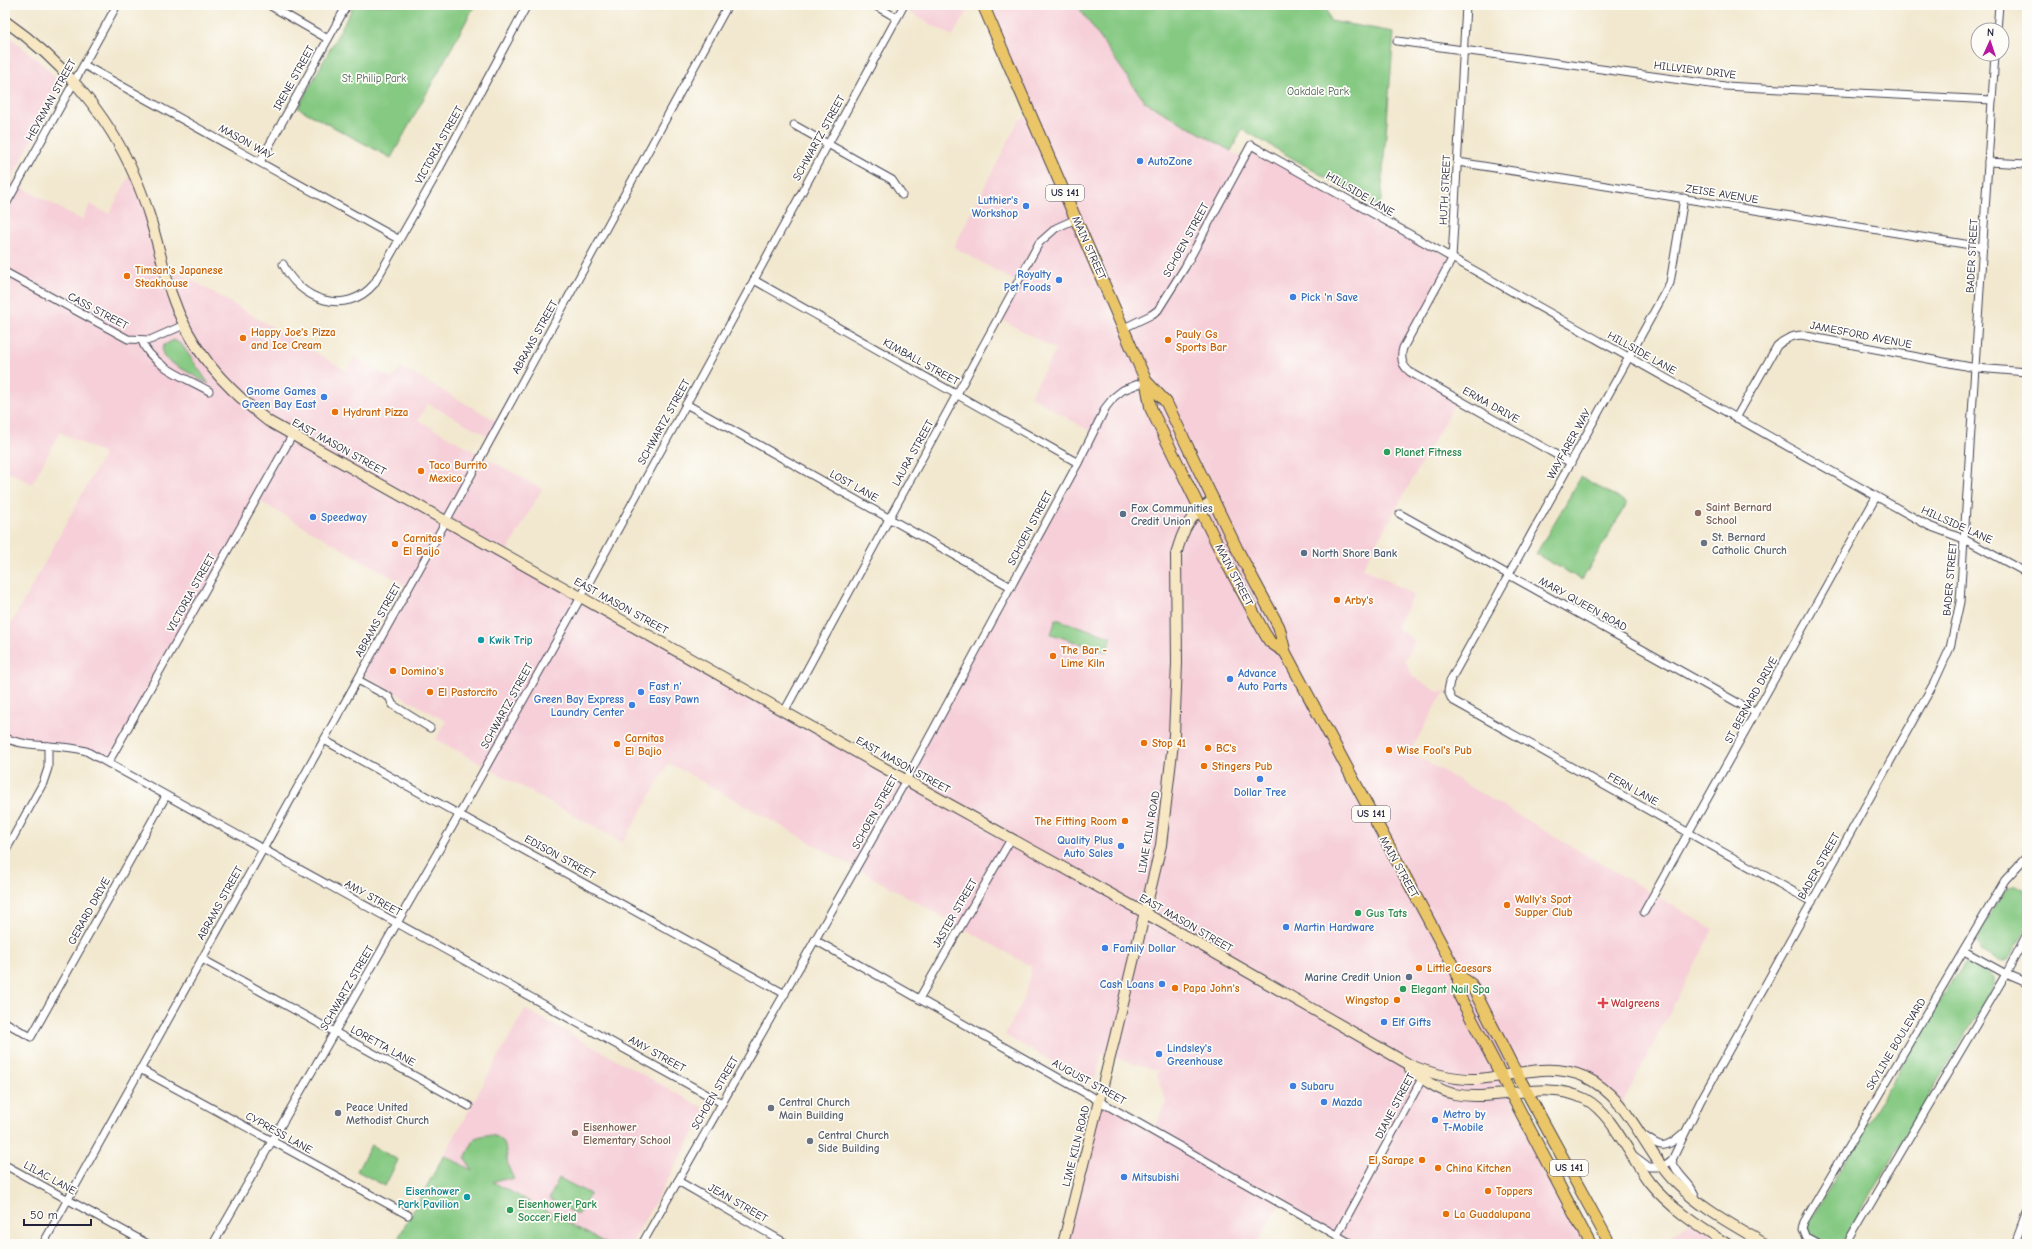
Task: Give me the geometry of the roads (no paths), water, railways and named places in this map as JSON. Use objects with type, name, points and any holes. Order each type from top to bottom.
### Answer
[{"type":"main road","name":"MAIN STREET","points":[[983,5],[1146,380],[1151,409],[1199,508],[1266,637],[1285,652]]},
{"type":"main road","name":"EAST MASON STREET","points":[[5,21],[37,45],[74,82],[110,131],[136,177],[154,227],[171,292],[184,325],[201,355],[227,387],[268,421],[784,712],[1145,913],[1389,1053],[1424,1075],[1434,1085],[1453,1093],[1479,1095],[1560,1091],[1575,1094],[1593,1103],[1608,1118],[1650,1183],[1680,1212],[1727,1244]]},
{"type":"main road","name":"MAIN STREET","points":[[1146,380],[1166,402],[1237,549],[1279,627],[1285,652],[1458,975],[1460,997],[1590,1244]]},
{"type":"main road","name":"LIME KILN ROAD","points":[[1063,1244],[1100,1100],[1162,837],[1174,742],[1177,663],[1176,555],[1182,535],[1199,508],[1214,500]]},
{"type":"main road","name":"MAIN STREET","points":[[1458,975],[1471,984],[1516,1072],[1610,1244]]},
{"type":"main road","name":"EAST MASON STREET","points":[[1424,1075],[1462,1079],[1516,1072],[1556,1070],[1577,1074],[1591,1080],[1616,1100],[1662,1167],[1677,1184],[1697,1202],[1765,1244]]},
{"type":"street","name":"HEYRMAN STREET","points":[[5,206],[117,5]]},
{"type":"street","points":[[269,5],[328,39]]},
{"type":"street","name":"IRENE STREET","points":[[260,162],[347,5]]},
{"type":"street","name":"VICTORIA STREET","points":[[283,264],[288,276],[296,284],[323,299],[340,302],[349,301],[366,293],[374,284],[398,239],[431,184],[528,5]]},
{"type":"street","name":"ABRAMS STREET","points":[[43,1244],[446,521],[728,5]]},
{"type":"street","points":[[874,5],[897,18]]},
{"type":"street","name":"SCHWARTZ STREET","points":[[212,1244],[459,815],[581,597],[904,5]]},
{"type":"street","name":"HUTH STREET","points":[[1402,363],[1403,348],[1452,259],[1466,5]]},
{"type":"street","points":[[1998,22],[1999,5]]},
{"type":"street","name":"HILLVIEW DRIVE","points":[[1397,41],[1725,86],[1992,100]]},
{"type":"street","name":"BADER STREET","points":[[1672,1160],[1683,1133],[1941,669],[1950,648],[1959,610],[1976,368],[1994,62]]},
{"type":"street","name":"MASON WAY","points":[[84,65],[398,239]]},
{"type":"street","points":[[794,125],[892,180],[902,195]]},
{"type":"street","name":"HILLSIDE LANE","points":[[1250,145],[1876,497],[1929,526],[1964,539],[2027,573]]},
{"type":"street","name":"SCHOEN STREET","points":[[1124,328],[1158,310],[1185,267],[1250,145]]},
{"type":"street","name":"ZEISE AVENUE","points":[[1458,162],[1983,247]]},
{"type":"street","points":[[1988,162],[2027,164]]},
{"type":"street","name":"WAYFARER WAY","points":[[1448,691],[1450,681],[1670,283],[1684,198]]},
{"type":"street","name":"LAURA STREET","points":[[784,712],[1039,243],[1056,228],[1076,219]]},
{"type":"street","name":"CASS STREET","points":[[5,272],[122,337],[142,341],[157,338],[184,325]]},
{"type":"street","name":"KIMBALL STREET","points":[[754,280],[1078,463]]},
{"type":"street","name":"JAMESFORD AVENUE","points":[[1736,418],[1777,346],[1786,339],[1794,336],[1801,335],[1976,368],[2027,372]]},
{"type":"street","points":[[142,341],[145,349],[153,359],[209,391]]},
{"type":"street","name":"ERMA DRIVE","points":[[1402,363],[1410,372],[1571,463]]},
{"type":"street","name":"SCHOEN STREET","points":[[642,1244],[906,780],[1078,463],[1106,408],[1114,397],[1123,390],[1146,380]]},
{"type":"street","name":"LOST LANE","points":[[686,404],[1011,587]]},
{"type":"street","name":"VICTORIA STREET","points":[[108,763],[293,434]]},
{"type":"street","name":"ST BERNARD DRIVE","points":[[1644,912],[1689,834],[1876,497]]},
{"type":"street","name":"MARY QUEEN ROAD","points":[[1400,514],[1756,713]]},
{"type":"street","points":[[358,680],[389,697],[393,705],[430,728]]},
{"type":"street","name":"FERN LANE","points":[[1448,691],[1452,700],[1812,902]]},
{"type":"street","name":"AMY STREET","points":[[5,738],[20,744],[75,748],[108,763],[396,924],[722,1103]]},
{"type":"street","name":"EDISON STREET","points":[[324,740],[785,994]]},
{"type":"street","points":[[5,852],[46,776],[48,746]]},
{"type":"street","name":"GERARD DRIVE","points":[[5,1022],[32,1037],[166,796]]},
{"type":"street","name":"JASTER STREET","points":[[919,999],[1011,839]]},
{"type":"street","name":"SKYLINE BOULEVARD","points":[[1816,1244],[1806,1238],[1802,1228],[1804,1222],[2005,880],[2027,856]]},
{"type":"street","points":[[1847,1244],[2006,974],[2027,934]]},
{"type":"street","name":"AUGUST STREET","points":[[815,940],[1352,1244]]},
{"type":"street","points":[[1964,951],[2006,974],[2027,983]]},
{"type":"street","name":"LORETTA LANE","points":[[202,960],[469,1106]]},
{"type":"street","name":"CYPRESS LANE","points":[[140,1069],[408,1215]]},
{"type":"street","name":"DIANE STREET","points":[[1337,1236],[1424,1075]]},
{"type":"street","name":"BADER STREET","points":[[1637,1130],[1656,1145],[1666,1145],[1672,1143],[1683,1133]]},
{"type":"street","points":[[1628,1150],[1649,1167],[1662,1167],[1672,1160],[1677,1172],[1694,1190],[1697,1202]]},
{"type":"street","name":"LILAC LANE","points":[[5,1165],[148,1244]]},
{"type":"street","name":"JEAN STREET","points":[[678,1181],[788,1244]]},
{"type":"street","points":[[2016,1244],[2027,1214]]},
{"type":"place","name":"AutoZone","points":[[1140,161]]},
{"type":"place","name":"Luthier's Workshop","points":[[1026,206]]},
{"type":"place","name":"Timsan's Japanese Steakhouse","points":[[127,276]]},
{"type":"place","name":"Royalty Pet Foods","points":[[1059,280]]},
{"type":"place","name":"Pick 'n Save","points":[[1293,297]]},
{"type":"place","name":"Happy Joe's Pizza and Ice Cream","points":[[243,338]]},
{"type":"place","name":"Pauly Gs Sports Bar","points":[[1168,340]]},
{"type":"place","name":"Gnome Games Green Bay East","points":[[324,397]]},
{"type":"place","name":"Hydrant Pizza","points":[[335,412]]},
{"type":"place","name":"Planet Fitness","points":[[1387,452]]},
{"type":"place","name":"Taco Burrito Mexico","points":[[421,471]]},
{"type":"place","name":"Saint Bernard School","points":[[1698,513]]},
{"type":"place","name":"Fox Communities Credit Union","points":[[1123,514]]},
{"type":"place","name":"Speedway","points":[[313,517]]},
{"type":"place","name":"St. Bernard Catholic Church","points":[[1704,543]]},
{"type":"place","name":"Carnitas El Baijo","points":[[395,544]]},
{"type":"place","name":"North Shore Bank","points":[[1304,553]]},
{"type":"place","name":"Arby's","points":[[1337,600]]},
{"type":"place","name":"Kwik Trip","points":[[481,640]]},
{"type":"place","name":"The Bar - Lime Kiln","points":[[1053,656]]},
{"type":"place","name":"Domino's","points":[[393,671]]},
{"type":"place","name":"Advance Auto Parts","points":[[1230,679]]},
{"type":"place","name":"El Pastorcito","points":[[430,692]]},
{"type":"place","name":"Fast n' Easy Pawn","points":[[641,692]]},
{"type":"place","name":"Green Bay Express Laundry Center","points":[[632,705]]},
{"type":"place","name":"Stop 41","points":[[1144,743]]},
{"type":"place","name":"Carnitas El Bajio","points":[[617,744]]},
{"type":"place","name":"BC's","points":[[1208,748]]},
{"type":"place","name":"Wise Fool's Pub","points":[[1389,750]]},
{"type":"place","name":"Stingers Pub","points":[[1204,766]]},
{"type":"place","name":"Dollar Tree","points":[[1260,779]]},
{"type":"place","name":"The Fitting Room","points":[[1125,821]]},
{"type":"place","name":"Quality Plus Auto Sales","points":[[1121,846]]},
{"type":"place","name":"Wally's Spot Supper Club","points":[[1507,905]]},
{"type":"place","name":"Gus Tats","points":[[1358,913]]},
{"type":"place","name":"Martin Hardware","points":[[1286,927]]},
{"type":"place","name":"Family Dollar","points":[[1105,948]]},
{"type":"place","name":"Little Caesars","points":[[1419,968]]},
{"type":"place","name":"Marine Credit Union","points":[[1409,977]]},
{"type":"place","name":"Cash Loans","points":[[1162,984]]},
{"type":"place","name":"Papa John's","points":[[1175,988]]},
{"type":"place","name":"Elegant Nail Spa","points":[[1403,989]]},
{"type":"place","name":"Wingstop","points":[[1397,1000]]},
{"type":"place","name":"Walgreens","points":[[1603,1003]]},
{"type":"place","name":"Elf Gifts","points":[[1384,1022]]},
{"type":"place","name":"Lindsley's Greenhouse","points":[[1159,1054]]},
{"type":"place","name":"Subaru","points":[[1293,1086]]},
{"type":"place","name":"Mazda","points":[[1324,1102]]},
{"type":"place","name":"Central Church Main Building","points":[[771,1108]]},
{"type":"place","name":"Peace United Methodist Church","points":[[338,1113]]},
{"type":"place","name":"Metro by T-Mobile","points":[[1435,1120]]},
{"type":"place","name":"Eisenhower Elementary School","points":[[575,1133]]},
{"type":"place","name":"Central Church Side Building","points":[[810,1141]]},
{"type":"place","name":"El Sarape","points":[[1422,1160]]},
{"type":"place","name":"China Kitchen","points":[[1438,1168]]},
{"type":"place","name":"Mitsubishi","points":[[1124,1177]]},
{"type":"place","name":"Toppers","points":[[1488,1191]]},
{"type":"place","name":"Eisenhower Park Pavilion","points":[[467,1197]]},
{"type":"place","name":"Eisenhower Park Soccer Field","points":[[510,1210]]},
{"type":"place","name":"La Guadalupana","points":[[1446,1214]]},
{"type":"park label","name":"St. Philip Park","points":[[374,78]]},
{"type":"park label","name":"Oakdale Park","points":[[1318,91]]}]
